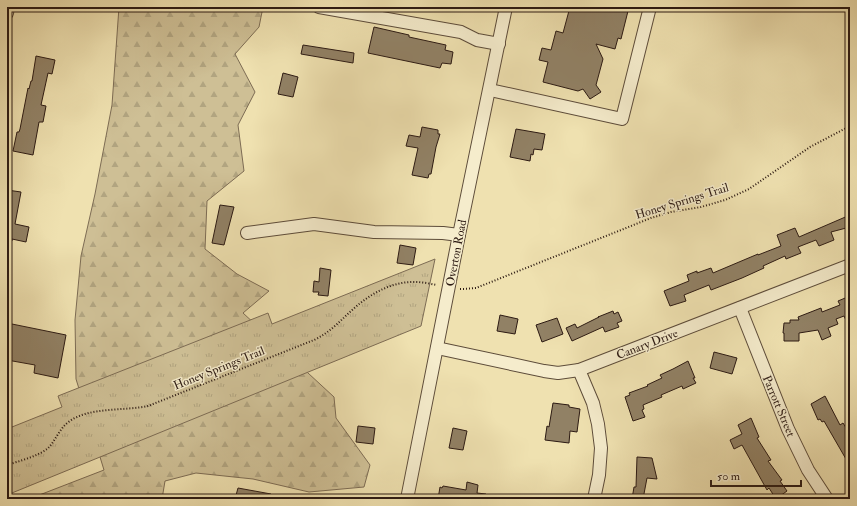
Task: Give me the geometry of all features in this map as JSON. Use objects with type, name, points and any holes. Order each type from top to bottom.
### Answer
[{"type":"street","points":[[7,13],[8,7]]},
{"type":"street","points":[[319,7],[461,32],[477,40],[499,44]]},
{"type":"street","name":"Overton Road","points":[[407,499],[506,7]]},
{"type":"street","points":[[490,90],[622,119],[650,7]]},
{"type":"street","points":[[247,233],[314,224],[374,232],[443,233],[459,235]]},
{"type":"street","name":"Canary Drive","points":[[437,348],[544,371],[558,373],[579,370],[850,265]]},
{"type":"street","name":"Parrott Street","points":[[740,308],[788,429],[808,470],[828,499]]},
{"type":"street","points":[[579,370],[593,403],[598,424],[601,448],[599,475],[594,499]]},
{"type":"path","name":"Honey Springs Trail","points":[[464,290],[476,288],[651,218],[725,200],[749,189],[810,147],[850,126]]},
{"type":"path","name":"Honey Springs Trail","points":[[7,465],[46,449],[70,420],[82,415],[96,412],[137,408],[157,403],[323,335],[332,329],[357,305],[370,295],[391,286],[416,282],[436,285]]},
{"type":"green space","points":[[119,7],[263,7],[259,27],[235,54],[255,92],[238,125],[244,171],[207,201],[205,249],[237,274],[269,291],[243,313],[334,397],[336,418],[370,465],[364,487],[309,492],[253,479],[196,473],[165,481],[162,499],[29,499],[104,470],[76,379],[75,320],[81,256],[95,194],[112,105]]},
{"type":"green space","points":[[435,259],[421,326],[7,495],[7,429],[62,407],[58,396],[268,313],[272,324]]},
{"type":"building","points":[[570,7],[629,7],[621,39],[618,38],[615,49],[596,44],[603,59],[596,85],[601,92],[590,99],[583,89],[578,91],[543,82],[548,62],[539,60],[542,48],[551,50],[556,31],[563,33]]},
{"type":"building","points":[[374,27],[409,35],[409,37],[446,45],[445,50],[453,52],[451,64],[442,63],[440,68],[368,53]]},
{"type":"building","points":[[303,45],[354,53],[353,63],[301,54]]},
{"type":"building","points":[[36,56],[55,60],[52,74],[48,73],[41,105],[46,106],[43,122],[39,122],[33,155],[13,151],[17,132],[19,132],[20,129],[28,88],[29,89],[32,81]]},
{"type":"building","points":[[283,73],[298,77],[293,97],[278,94]]},
{"type":"building","points":[[422,127],[438,130],[438,134],[440,134],[431,174],[429,174],[428,178],[412,175],[418,148],[406,146],[409,135],[420,137]]},
{"type":"building","points":[[516,129],[545,134],[542,150],[534,149],[533,155],[531,154],[530,161],[510,157]]},
{"type":"building","points":[[7,190],[21,192],[15,224],[29,227],[26,242],[12,239],[12,241],[7,241]]},
{"type":"building","points":[[220,205],[234,207],[224,245],[212,243]]},
{"type":"building","points":[[850,215],[850,227],[831,232],[834,240],[819,246],[816,240],[798,247],[801,253],[786,259],[785,256],[763,266],[764,268],[711,290],[709,285],[684,295],[686,301],[670,306],[664,291],[689,281],[687,275],[711,268],[713,273],[781,246],[777,235],[795,228],[799,237]]},
{"type":"building","points":[[400,245],[416,248],[413,265],[397,263]]},
{"type":"building","points":[[320,268],[331,270],[328,296],[318,295],[319,292],[313,292],[314,281],[319,282]]},
{"type":"building","points":[[850,296],[850,329],[844,316],[836,319],[838,324],[828,328],[831,336],[822,340],[818,330],[799,333],[799,341],[784,341],[784,323],[790,323],[790,320],[799,320],[798,317],[821,308],[822,312],[840,305],[838,301]]},
{"type":"building","points":[[613,311],[614,314],[618,312],[622,321],[617,323],[619,327],[605,332],[603,327],[572,341],[566,328],[575,324],[577,328]]},
{"type":"building","points":[[500,315],[518,319],[515,334],[497,331]]},
{"type":"building","points":[[557,318],[563,334],[542,342],[536,325]]},
{"type":"building","points":[[7,323],[66,335],[58,378],[34,373],[35,365],[7,360]]},
{"type":"building","points":[[714,352],[737,358],[732,374],[710,368]]},
{"type":"building","points":[[688,361],[696,383],[683,389],[682,386],[643,405],[644,409],[642,410],[645,417],[633,421],[625,397],[630,395],[629,393],[648,386],[647,385],[662,378],[660,375]]},
{"type":"building","points":[[825,396],[840,425],[843,423],[850,434],[850,466],[824,421],[822,422],[820,419],[818,420],[811,404]]},
{"type":"building","points":[[553,403],[569,405],[569,407],[580,409],[577,432],[570,431],[569,443],[545,440]]},
{"type":"building","points":[[751,418],[759,437],[757,438],[771,460],[768,461],[782,480],[780,481],[787,491],[776,499],[769,488],[767,490],[742,445],[734,449],[730,440],[742,434],[738,425]]},
{"type":"building","points":[[358,426],[375,428],[373,444],[356,442]]},
{"type":"building","points":[[453,428],[467,431],[463,450],[449,448]]},
{"type":"building","points":[[637,457],[652,458],[657,479],[647,478],[643,499],[632,499],[634,487],[636,487]]},
{"type":"building","points":[[467,482],[478,485],[477,493],[486,494],[485,499],[438,499],[440,487],[442,488],[443,486],[466,490]]},
{"type":"building","points":[[238,488],[271,494],[271,499],[235,499]]}]
